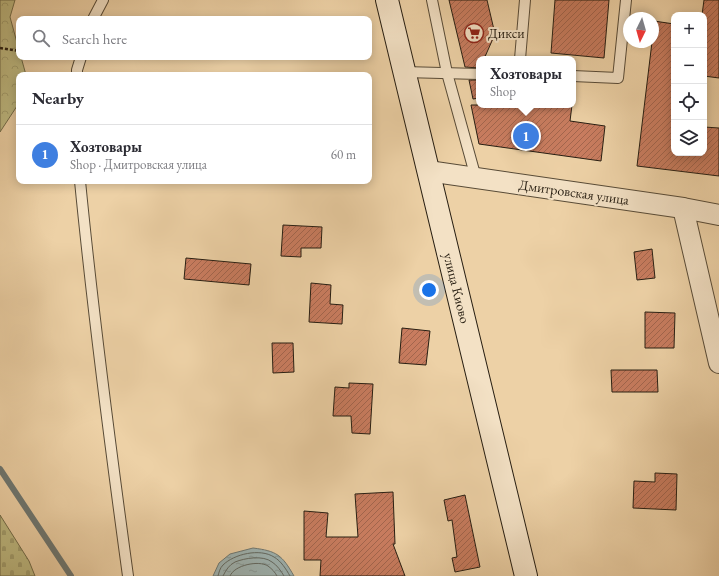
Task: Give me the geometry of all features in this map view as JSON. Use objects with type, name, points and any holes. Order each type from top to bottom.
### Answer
[{"type":"main road","name":"улица Киово","points":[[387,0],[526,576]]},
{"type":"street","name":"Дмитровская улица","points":[[428,171],[683,208],[719,215]]},
{"type":"street","points":[[683,208],[719,363]]},
{"type":"lane","points":[[95,16],[103,0]]},
{"type":"lane","points":[[432,0],[447,73],[476,178]]},
{"type":"lane","points":[[520,56],[525,0]]},
{"type":"lane","points":[[576,76],[618,78],[626,0]]},
{"type":"lane","points":[[77,72],[80,60]]},
{"type":"lane","points":[[404,72],[476,74]]},
{"type":"lane","points":[[80,184],[115,484],[128,576]]},
{"type":"path","points":[[0,48],[16,51]]},
{"type":"green space","points":[[0,0],[15,0],[10,17],[16,39],[16,60],[22,60],[25,72],[16,72],[16,108],[0,132]]},
{"type":"green space","points":[[0,515],[29,561],[35,576],[0,576]]},
{"type":"water","points":[[253,548],[278,555],[286,563],[294,576],[213,576],[219,563],[230,554]]},
{"type":"building","points":[[449,0],[487,0],[495,34],[485,56],[476,56],[476,68],[465,67]]},
{"type":"building","points":[[555,0],[609,0],[604,58],[551,53]]},
{"type":"building","points":[[704,0],[719,0],[719,78],[707,76],[707,12],[702,12]]},
{"type":"building","points":[[659,22],[671,24],[671,156],[707,156],[707,127],[719,128],[719,176],[637,166],[651,48],[659,48]]},
{"type":"building","points":[[469,80],[476,80],[476,98],[473,99]]},
{"type":"building","points":[[471,105],[476,105],[476,108],[572,108],[570,121],[605,126],[601,161],[479,144]]},
{"type":"building","points":[[283,225],[322,227],[321,248],[301,248],[301,257],[281,256]]},
{"type":"building","points":[[652,249],[655,278],[637,280],[634,252]]},
{"type":"building","points":[[186,258],[251,264],[249,285],[184,279]]},
{"type":"building","points":[[311,283],[331,285],[330,304],[343,305],[342,324],[309,322]]},
{"type":"building","points":[[645,312],[675,313],[674,348],[645,348]]},
{"type":"building","points":[[402,328],[430,331],[426,365],[399,363]]},
{"type":"building","points":[[272,343],[293,343],[294,372],[273,373]]},
{"type":"building","points":[[611,370],[657,370],[658,392],[612,392]]},
{"type":"building","points":[[349,383],[373,384],[370,434],[352,433],[351,416],[333,416],[335,387],[349,388]]},
{"type":"building","points":[[655,473],[677,474],[676,510],[633,508],[634,481],[655,482]]},
{"type":"building","points":[[393,492],[395,544],[393,544],[405,576],[320,576],[321,560],[304,560],[304,511],[328,513],[326,537],[358,537],[355,494]]},
{"type":"building","points":[[465,495],[480,567],[455,572],[452,558],[457,557],[452,520],[448,521],[444,500]]},
{"type":"waterway","points":[[0,469],[71,576]]},
{"type":"place","name":"Дикси","points":[[474,33]]},
{"type":"place","name":"Хозтовары","points":[[526,136]]}]
